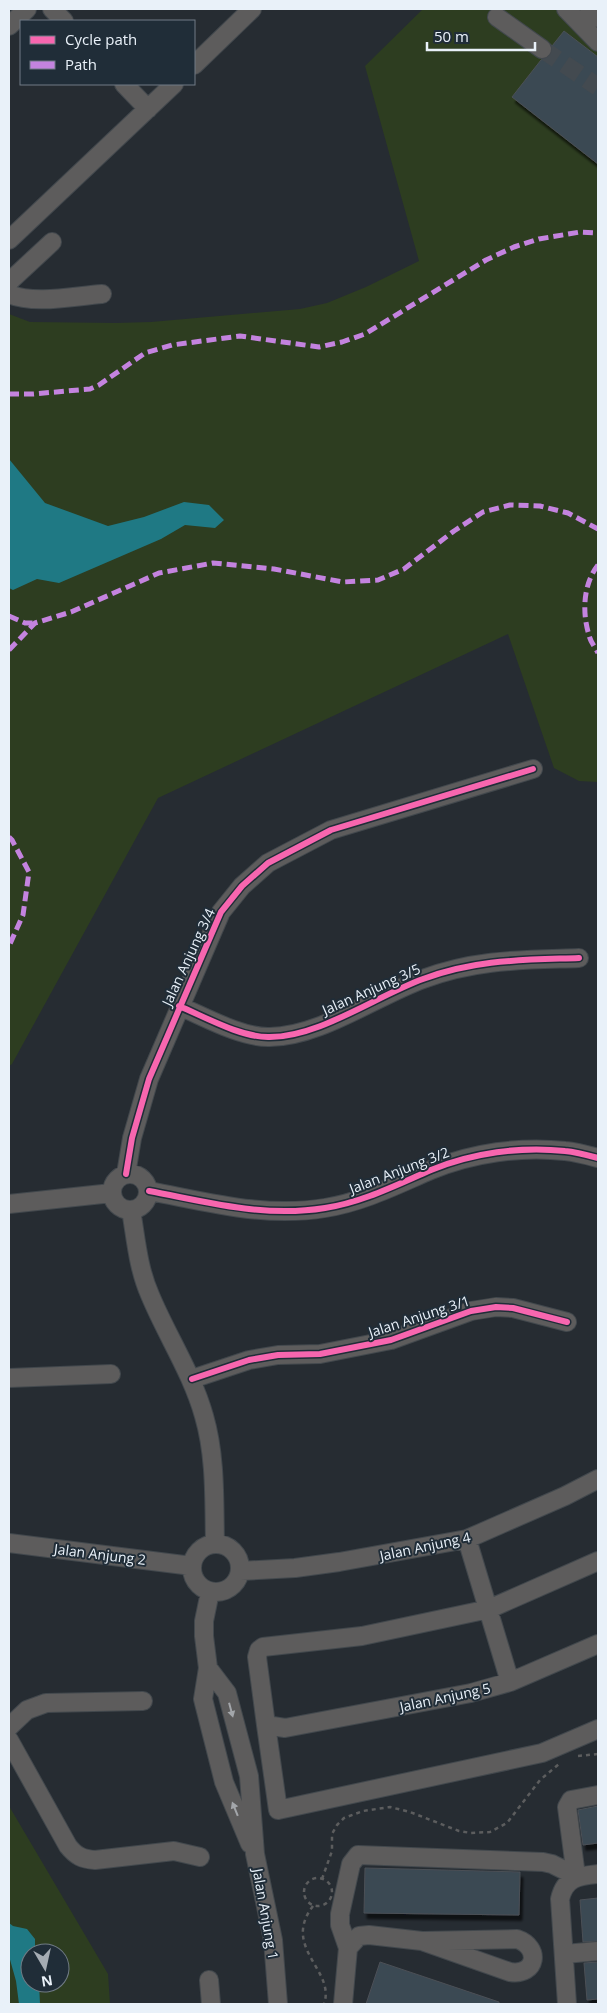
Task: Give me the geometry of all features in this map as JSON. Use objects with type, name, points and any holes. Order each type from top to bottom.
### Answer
[{"type":"street","points":[[9,26],[27,9]]},
{"type":"street","points":[[52,9],[63,20]]},
{"type":"street","points":[[195,64],[252,9]]},
{"type":"street","points":[[566,9],[598,42]]},
{"type":"street","points":[[589,9],[598,18]]},
{"type":"street","points":[[497,17],[542,50]]},
{"type":"street","points":[[125,85],[148,109]]},
{"type":"street","points":[[9,240],[173,85]]},
{"type":"street","points":[[9,282],[52,242]]},
{"type":"street","points":[[9,294],[34,299],[102,294]]},
{"type":"street","name":"Jalan Anjung 3/4","points":[[126,1174],[132,1138],[149,1079],[179,1006],[222,912],[242,886],[268,863],[331,830],[533,769]]},
{"type":"street","name":"Jalan Anjung 3/5","points":[[179,1006],[246,1034],[267,1038],[293,1035],[317,1028],[423,978],[455,968],[494,960],[579,958]]},
{"type":"street","name":"Jalan Anjung 3/2","points":[[149,1191],[257,1211],[290,1212],[326,1208],[368,1197],[453,1162],[498,1153],[535,1149],[567,1151],[598,1158]]},
{"type":"street","points":[[126,1174],[139,1175],[148,1184],[149,1191],[144,1204],[131,1210],[120,1207],[112,1193],[116,1181],[126,1174]]},
{"type":"street","points":[[9,1204],[112,1193]]},
{"type":"street","points":[[131,1210],[140,1267],[149,1294],[192,1379],[204,1417],[213,1470],[216,1544]]},
{"type":"street","name":"Jalan Anjung 3/1","points":[[192,1379],[249,1360],[278,1355],[320,1354],[392,1340],[471,1311],[496,1307],[513,1308],[567,1322]]},
{"type":"street","points":[[9,1378],[111,1374]]},
{"type":"street","name":"Jalan Anjung 4","points":[[240,1571],[295,1568],[339,1562],[467,1539],[565,1496],[598,1479]]},
{"type":"street","points":[[467,1539],[510,1682]]},
{"type":"street","name":"Jalan Anjung 2","points":[[9,1543],[192,1566]]},
{"type":"street","points":[[216,1544],[225,1546],[234,1552],[239,1561],[240,1571],[237,1581],[230,1588],[220,1592],[210,1592],[196,1582],[192,1574],[192,1566],[200,1551],[207,1546],[216,1544]]},
{"type":"street","points":[[598,1561],[489,1609],[362,1636],[263,1647],[259,1650],[257,1657],[278,1810],[542,1754],[598,1729]]},
{"type":"street","points":[[210,1592],[204,1621],[208,1668],[203,1699],[224,1782],[254,1854]]},
{"type":"street","name":"Jalan Anjung 5","points":[[266,1726],[285,1728],[471,1693],[510,1682],[598,1644]]},
{"type":"street","points":[[208,1668],[227,1693],[249,1776],[254,1854]]},
{"type":"street","points":[[9,1727],[27,1710],[46,1703],[143,1701]]},
{"type":"street","points":[[9,1740],[68,1846],[75,1855],[84,1859],[95,1860],[174,1851],[200,1857]]},
{"type":"street","points":[[576,1876],[567,1806],[571,1800],[598,1795]]},
{"type":"street","name":"Jalan Anjung 1","points":[[254,1854],[273,1940],[278,2004]]},
{"type":"street","points":[[347,2003],[348,1948],[340,1925],[340,1914],[351,1864],[358,1856],[543,1862],[552,1864],[576,1876],[598,1874]]},
{"type":"street","points":[[567,2004],[560,1899],[562,1889],[576,1876]]},
{"type":"street","points":[[348,1948],[359,1936],[370,1935],[422,1941],[517,1939],[525,1941],[531,1948],[533,1956],[532,1965],[526,1971],[510,1972],[422,1941]]},
{"type":"street","points":[[565,1954],[598,1951]]},
{"type":"street","points":[[209,1980],[210,2004]]},
{"type":"path","points":[[575,1757],[598,1754]]},
{"type":"path","points":[[322,1879],[332,1851],[332,1834],[336,1825],[344,1818],[363,1811],[390,1808],[410,1812],[459,1831],[490,1832],[507,1823],[540,1780],[561,1762]]},
{"type":"path","points":[[322,1879],[331,1887],[331,1896],[326,1904],[313,1906],[306,1900],[305,1887],[311,1880],[322,1879]]},
{"type":"path","points":[[313,1906],[305,1920],[304,1936],[311,1961],[324,1981],[326,1999],[324,2004]]},
{"type":"green space","points":[[423,9],[598,9],[598,782],[579,781],[554,768],[508,634],[158,798],[12,1064],[9,1066],[9,314],[30,322],[116,323],[151,322],[300,309],[327,303],[366,287],[419,261],[365,66]]},
{"type":"green space","points":[[9,1806],[108,1974],[110,2004],[9,2004]]},
{"type":"water","points":[[9,459],[45,503],[108,526],[144,517],[184,502],[209,505],[224,520],[215,528],[185,525],[161,539],[59,583],[37,579],[13,590],[9,588]]},
{"type":"water","points":[[9,1923],[13,1926],[27,1929],[35,1939],[35,1943],[20,1943],[20,1993],[39,1993],[40,2004],[19,2004],[16,1981],[9,1956]]},
{"type":"building","points":[[564,31],[598,57],[598,164],[512,97],[541,60],[550,56],[552,46]]},
{"type":"building","points":[[598,1806],[598,1843],[583,1845],[578,1810]]},
{"type":"building","points":[[365,1868],[520,1872],[519,1915],[364,1913]]},
{"type":"building","points":[[598,1898],[598,1941],[583,1942],[580,1900]]},
{"type":"building","points":[[380,1962],[499,2002],[499,2004],[366,2004]]},
{"type":"building","points":[[598,1962],[598,1999],[587,2000],[584,1963]]},
{"type":"tunnel","points":[[542,49],[598,87]]},
{"type":"marked path","points":[[9,394],[90,389],[99,385],[145,353],[172,345],[240,336],[319,347],[342,342],[365,334],[486,260],[514,247],[539,239],[580,232],[598,233]]},
{"type":"marked path","points":[[9,650],[35,623],[71,612],[159,573],[213,563],[274,569],[343,582],[378,580],[404,569],[454,531],[483,512],[510,505],[540,506],[568,513],[598,529]]},
{"type":"marked path","points":[[598,565],[589,581],[585,599],[587,626],[591,642],[598,653]]},
{"type":"marked path","points":[[9,616],[25,623],[35,623]]},
{"type":"marked path","points":[[9,837],[29,872],[23,915],[9,946]]},
{"type":"cycle path","points":[[126,1174],[132,1138],[149,1079],[221,912],[242,886],[268,863],[331,830],[533,769]]},
{"type":"cycle path","points":[[179,1006],[246,1034],[268,1037],[287,1035],[327,1024],[405,986],[443,972],[500,962],[579,958]]},
{"type":"cycle path","points":[[149,1191],[258,1210],[302,1211],[353,1202],[447,1164],[480,1155],[531,1149],[573,1152],[598,1158]]},
{"type":"cycle path","points":[[192,1379],[249,1360],[278,1355],[320,1354],[391,1340],[471,1311],[496,1307],[513,1308],[567,1322]]}]
